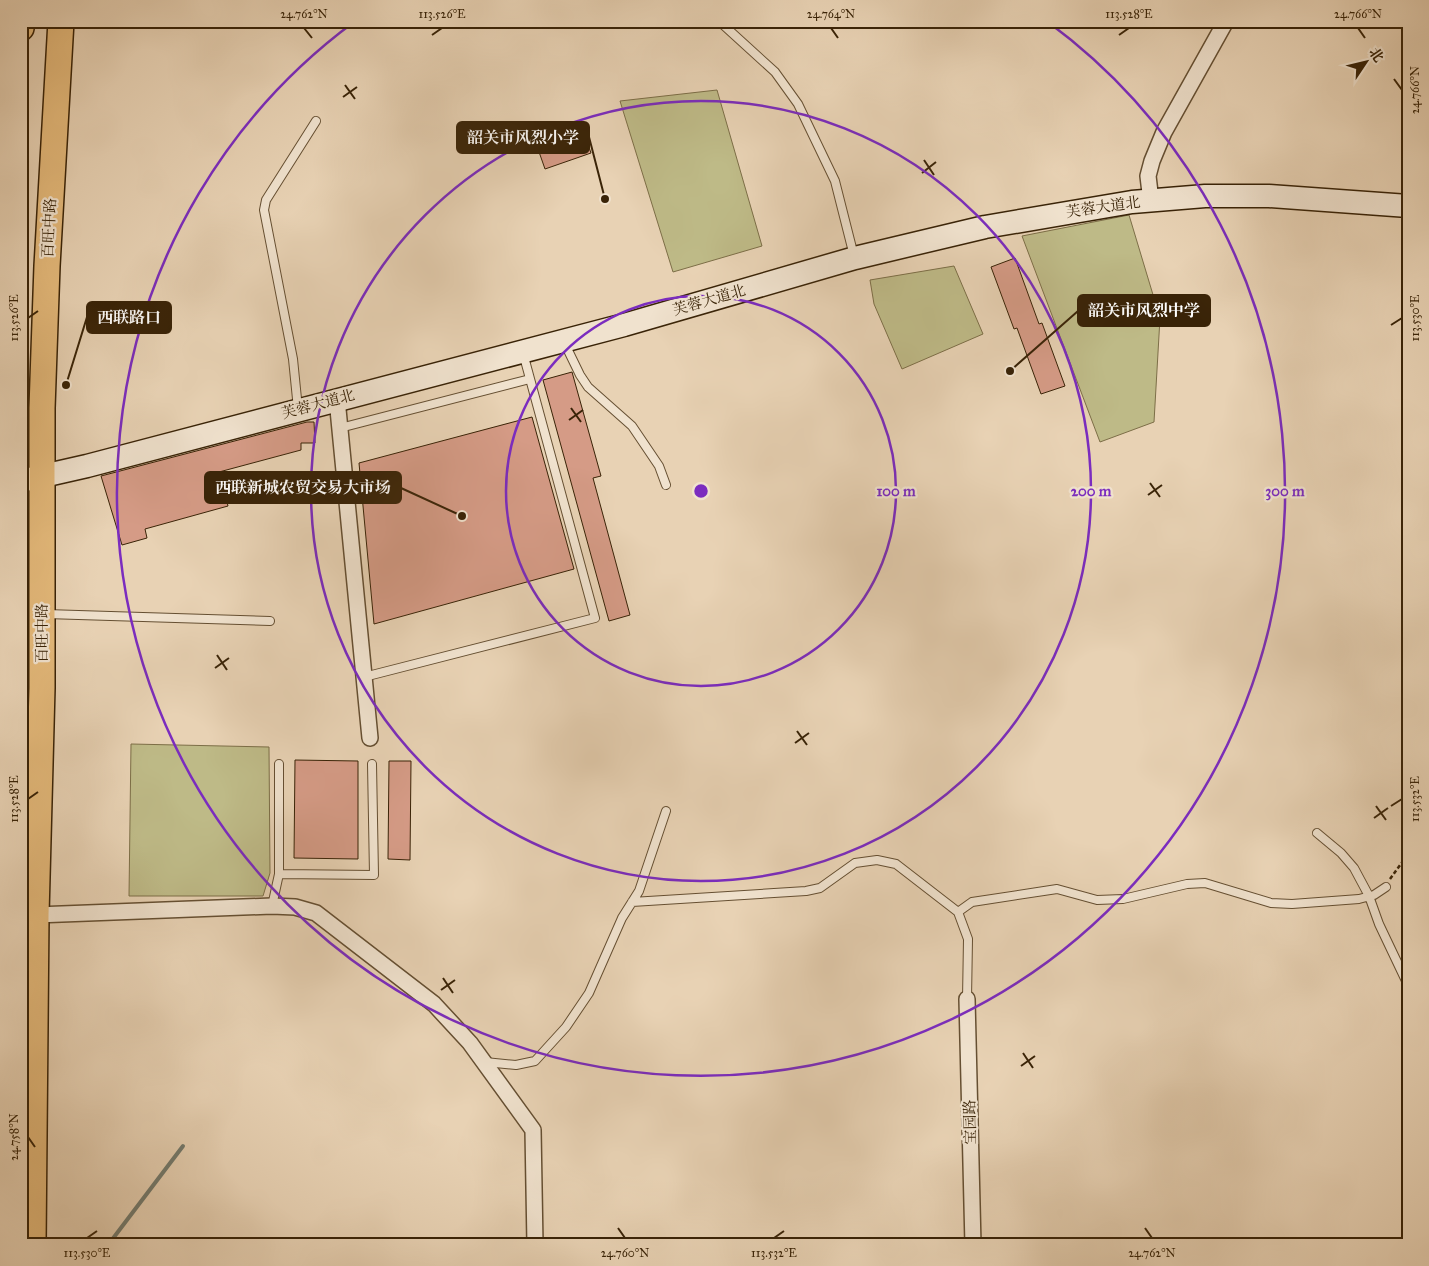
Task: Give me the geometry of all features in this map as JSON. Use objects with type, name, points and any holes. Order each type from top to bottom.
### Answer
[{"type":"main road","points":[[21,27],[22,21]]},
{"type":"main road","name":"百旺中路","points":[[33,1245],[36,915],[42,614],[31,479],[47,266],[61,21]]},
{"type":"main road","name":"芙蓉大道北","points":[[31,479],[522,351],[855,258],[985,227],[1056,213],[1205,196],[1269,196],[1408,206]]},
{"type":"street","points":[[1151,201],[1148,176],[1164,132],[1226,21]]},
{"type":"street","points":[[337,399],[370,738]]},
{"type":"street","points":[[36,915],[272,906],[295,907],[316,913],[434,1004],[451,1020],[533,1130],[535,1245]]},
{"type":"street","name":"宝园路","points":[[967,999],[973,1245]]},
{"type":"lane","points":[[718,21],[775,72],[798,104],[835,181],[855,258]]},
{"type":"lane","points":[[298,409],[293,360],[264,210],[266,200],[316,121]]},
{"type":"lane","points":[[563,340],[588,387],[632,426],[659,466],[666,485]]},
{"type":"lane","points":[[364,677],[595,618],[522,351]]},
{"type":"lane","points":[[340,428],[530,379]]},
{"type":"lane","points":[[42,614],[270,621]]},
{"type":"lane","points":[[272,906],[279,874],[279,764]]},
{"type":"lane","points":[[279,874],[374,875],[372,764]]},
{"type":"lane","points":[[483,1062],[516,1065],[535,1061],[566,1027],[589,993],[622,918],[639,891],[666,811]]},
{"type":"lane","points":[[1318,833],[1341,853],[1354,868],[1370,896],[1379,924],[1408,985]]},
{"type":"lane","points":[[632,902],[820,888],[855,863],[877,860],[896,864],[958,912],[968,939],[967,999]]},
{"type":"lane","points":[[958,912],[972,902],[1057,889],[1097,900],[1123,899],[1187,884],[1205,883],[1271,903],[1325,902],[1370,896],[1386,887]]},
{"type":"lane","points":[[1408,1008],[1408,1041]]},
{"type":"path","points":[[1386,887],[1408,854]]},
{"type":"shaded area","points":[[717,90],[762,246],[673,272],[620,101]]},
{"type":"shaded area","points":[[1129,215],[1160,318],[1154,422],[1100,442],[1022,236]]},
{"type":"shaded area","points":[[954,266],[983,334],[902,369],[874,304],[870,280]]},
{"type":"shaded area","points":[[131,744],[269,747],[270,873],[263,896],[129,896]]},
{"type":"building","points":[[584,133],[591,153],[545,169],[538,149]]},
{"type":"building","points":[[1015,258],[1039,324],[1042,323],[1065,386],[1041,394],[1017,328],[1014,329],[991,267]]},
{"type":"building","points":[[572,372],[601,476],[593,478],[630,615],[609,621],[543,380]]},
{"type":"building","points":[[532,417],[574,569],[374,624],[359,463]]},
{"type":"building","points":[[307,422],[314,422],[315,443],[301,443],[301,450],[219,472],[228,506],[145,529],[147,538],[122,545],[101,476]]},
{"type":"building","points":[[295,760],[358,761],[358,859],[294,858]]},
{"type":"building","points":[[389,761],[411,761],[410,860],[388,859]]},
{"type":"waterway","points":[[108,1245],[183,1146]]},
{"type":"place","name":"韶关市风烈小学","points":[[605,199]]},
{"type":"place","name":"韶关市风烈中学","points":[[1010,371]]},
{"type":"place","name":"西联路口","points":[[66,385]]},
{"type":"place","name":"西联新城农贸交易大市场","points":[[462,516]]}]
